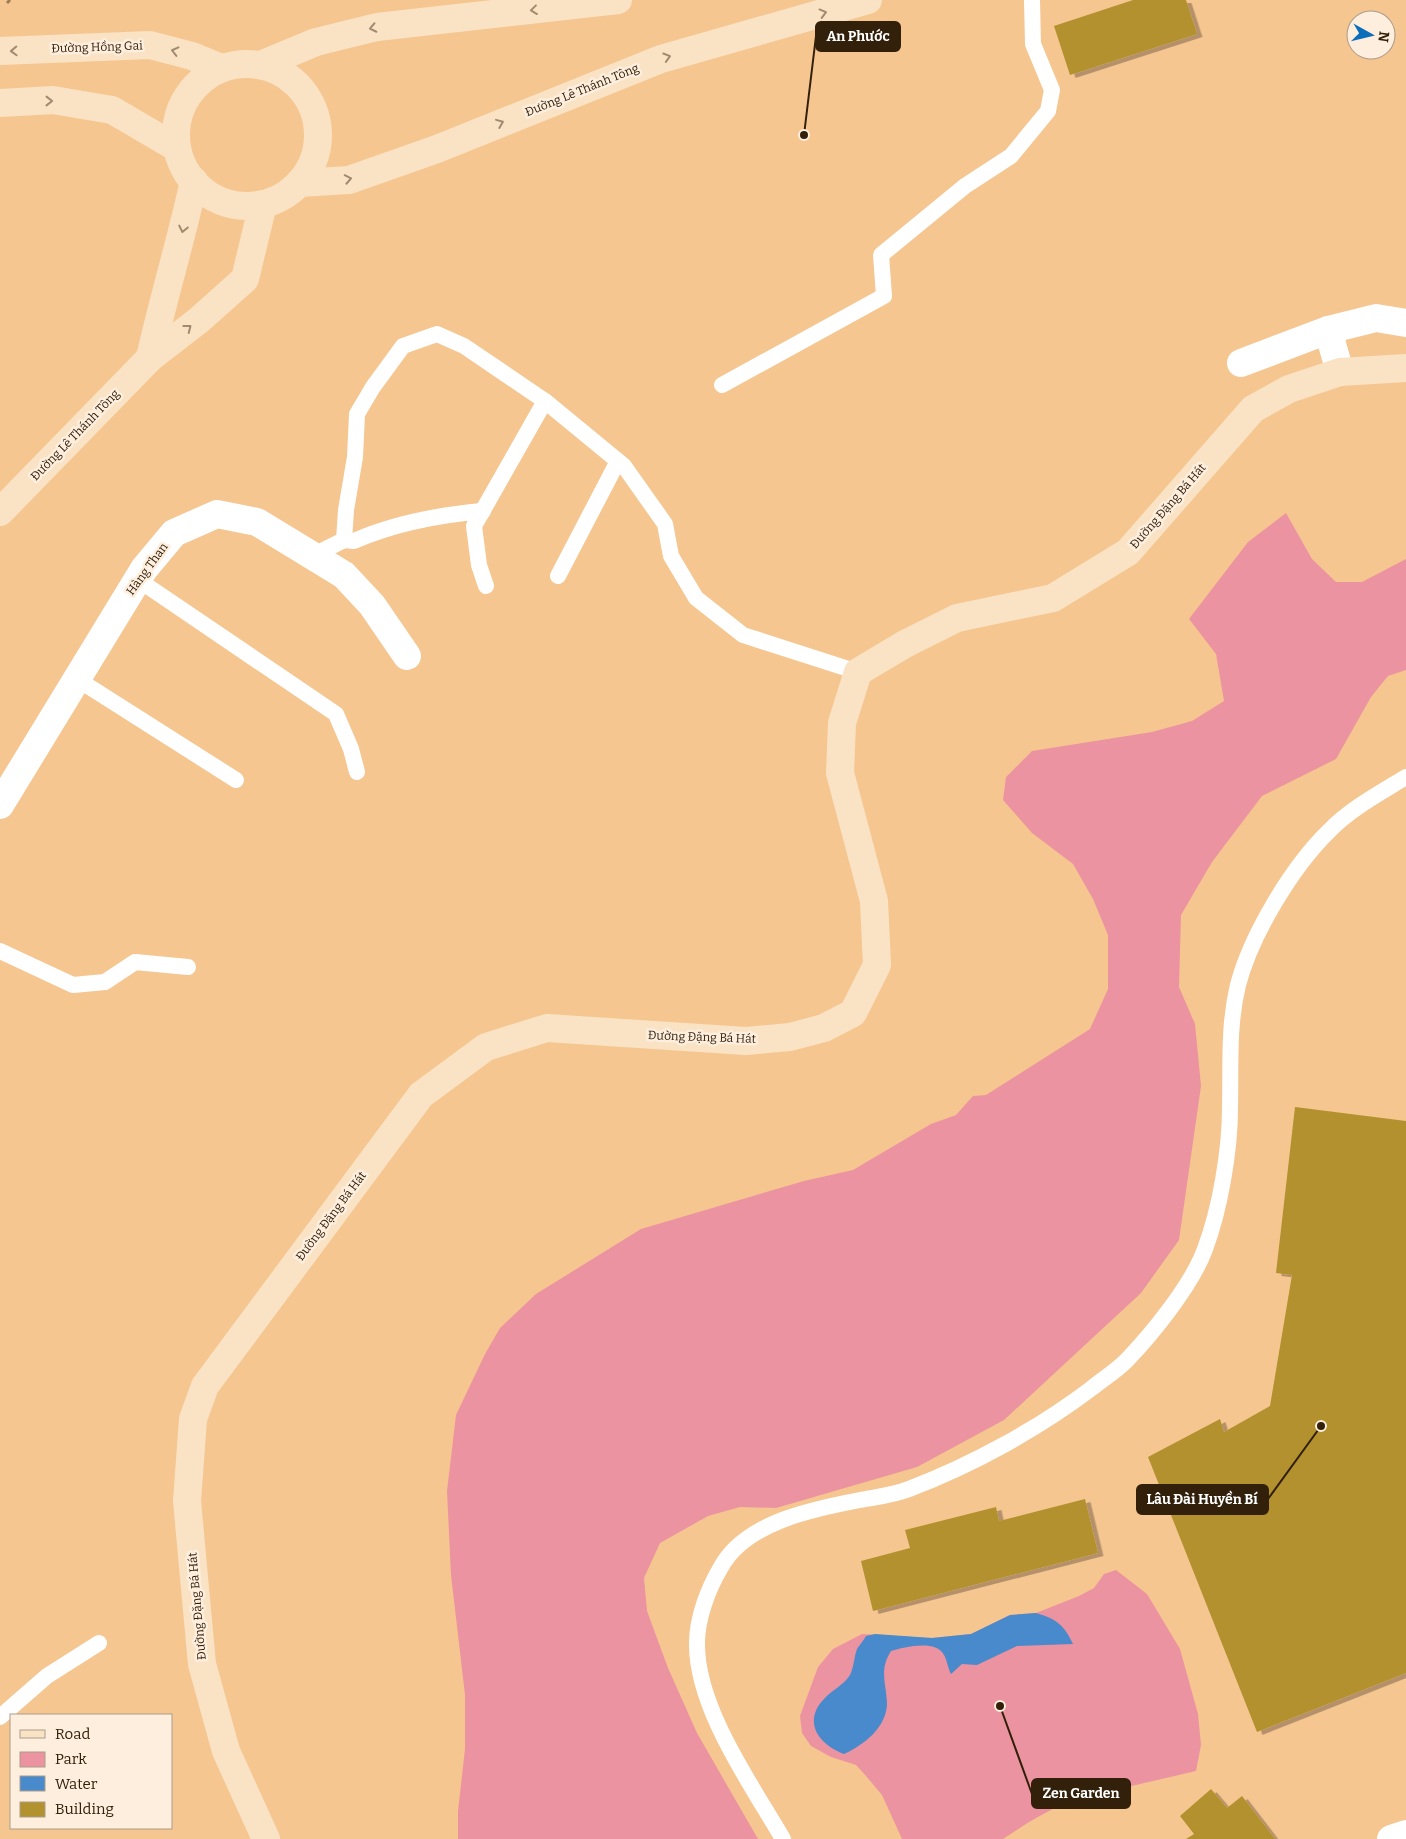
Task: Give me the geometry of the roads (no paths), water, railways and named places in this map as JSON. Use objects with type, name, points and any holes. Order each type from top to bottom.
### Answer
[{"type":"street","points":[[263,64],[316,42],[378,27],[618,0]]},
{"type":"street","name":"Đường Lê Thánh Tông","points":[[299,183],[349,180],[437,149],[661,59],[868,0]]},
{"type":"street","name":"Đường Hồng Gai","points":[[0,51],[150,45],[192,56],[221,68]]},
{"type":"street","points":[[242,63],[263,64],[283,72],[300,86],[311,103],[317,124],[318,145],[312,165],[299,183],[283,197],[263,204],[242,206],[221,202],[203,191],[194,181],[178,156],[176,134],[179,113],[188,94],[203,79],[221,68],[242,63]]},
{"type":"street","points":[[0,103],[53,100],[112,110],[178,148]]},
{"type":"street","points":[[150,358],[163,300],[179,248],[194,181]]},
{"type":"street","name":"Đường Lê Thánh Tông","points":[[0,512],[150,358],[199,320],[244,279],[263,204]]},
{"type":"street","points":[[1241,363],[1328,330],[1376,318],[1406,323]]},
{"type":"street","points":[[1328,330],[1340,372]]},
{"type":"street","name":"Đường Đặng Bá Hát","points":[[266,1839],[226,1750],[202,1664],[187,1501],[193,1419],[204,1386],[421,1095],[486,1047],[547,1028],[746,1041],[790,1036],[824,1028],[853,1012],[878,964],[874,901],[840,773],[842,723],[858,672],[905,644],[957,618],[1053,598],[1128,552],[1253,409],[1289,389],[1340,372],[1406,368]]},
{"type":"street","name":"Hàng Than","points":[[0,804],[137,579],[174,533],[217,514],[257,522],[344,574],[383,620],[407,656]]},
{"type":"street","points":[[1391,1839],[1406,1834]]},
{"type":"lane","points":[[722,385],[884,296],[881,255],[965,186],[1011,156],[1048,111],[1052,90],[1033,44],[1032,0]]},
{"type":"lane","points":[[344,540],[346,510],[355,457],[356,414],[403,346],[437,334],[464,346],[545,401],[624,466],[665,524],[671,556],[696,598],[743,635],[858,672]]},
{"type":"lane","points":[[486,586],[479,565],[474,526],[545,401]]},
{"type":"lane","points":[[558,576],[618,461]]},
{"type":"lane","points":[[312,556],[344,540],[354,542],[373,533],[428,518],[483,511]]},
{"type":"lane","points":[[137,579],[336,714],[351,750],[357,772]]},
{"type":"lane","points":[[77,678],[236,780]]},
{"type":"lane","points":[[783,1839],[713,1714],[701,1679],[697,1642],[703,1606],[722,1564],[750,1535],[788,1519],[840,1504],[906,1490],[996,1449],[1059,1413],[1124,1364],[1170,1308],[1204,1252],[1220,1201],[1230,1112],[1230,1035],[1238,984],[1275,902],[1302,862],[1330,829],[1371,799],[1406,777]]},
{"type":"lane","points":[[0,952],[73,985],[105,982],[135,962],[188,967]]},
{"type":"lane","points":[[0,1717],[47,1676],[99,1643]]},
{"type":"water","points":[[1036,1613],[1055,1620],[1063,1627],[1073,1644],[1017,1646],[977,1665],[962,1664],[951,1674],[944,1655],[934,1647],[919,1645],[891,1651],[884,1670],[886,1712],[879,1727],[873,1734],[859,1746],[844,1754],[827,1745],[816,1732],[814,1716],[818,1708],[824,1699],[845,1682],[850,1675],[857,1649],[866,1636],[875,1634],[932,1638],[971,1634],[1010,1615]]},
{"type":"place","name":"An Phước","points":[[804,135]]},
{"type":"place","name":"Lâu Đài Huyền Bí","points":[[1321,1426]]},
{"type":"place","name":"Zen Garden","points":[[1000,1706]]}]
